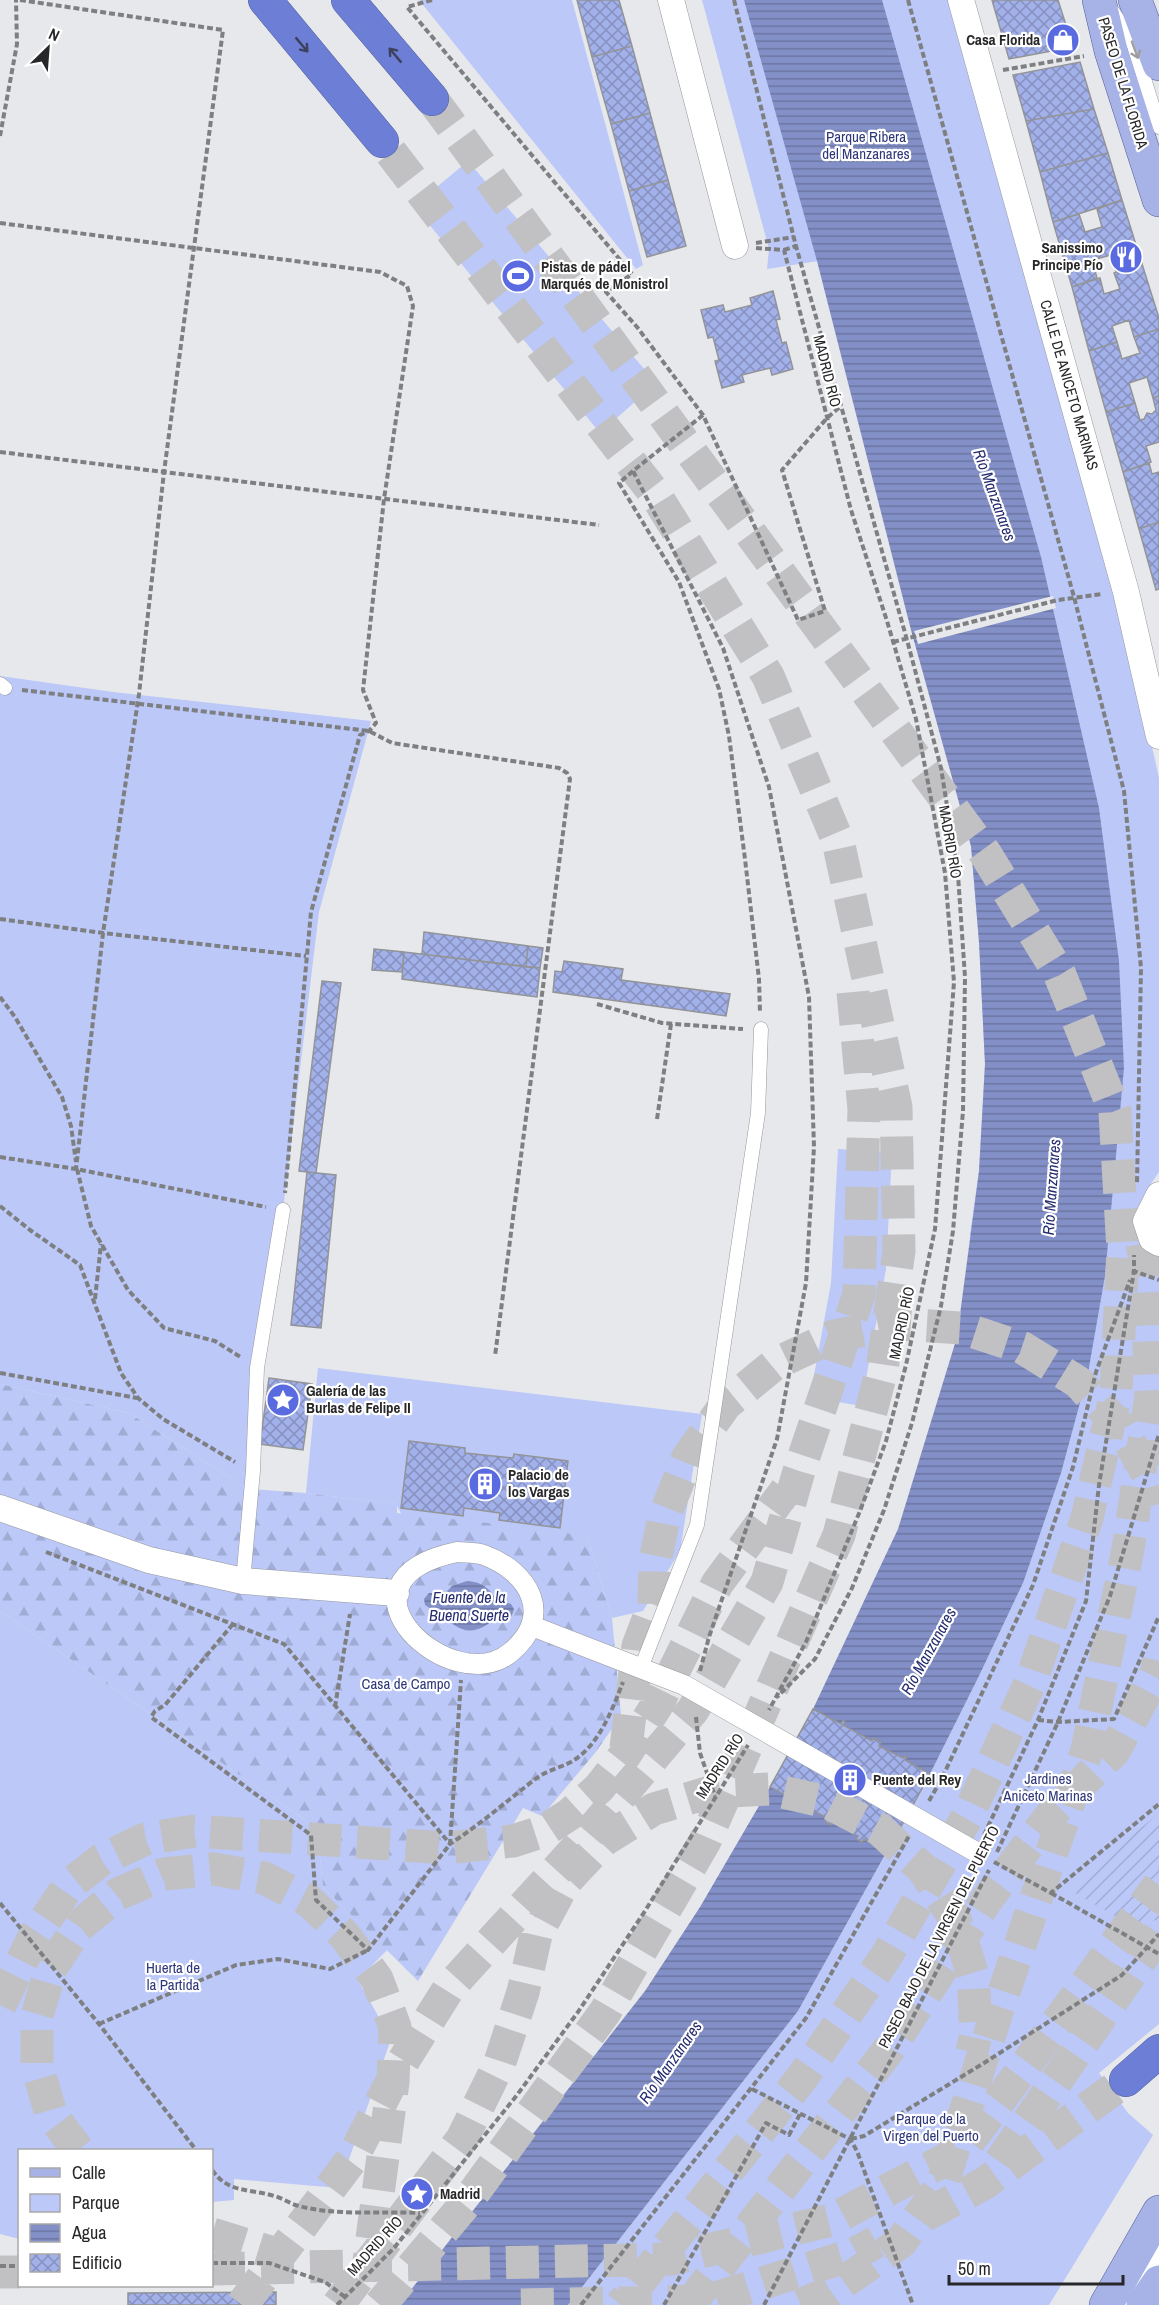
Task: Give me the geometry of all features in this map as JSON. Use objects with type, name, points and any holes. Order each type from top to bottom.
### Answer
[{"type":"highway","points":[[265,0],[382,141]]},
{"type":"highway","points":[[348,0],[432,99]]},
{"type":"highway","points":[[1126,2080],[1159,2051]]},
{"type":"main road","name":"PASEO DE LA FLORIDA","points":[[1099,0],[1111,51],[1159,201]]},
{"type":"main road","points":[[1135,0],[1159,64]]},
{"type":"main road","points":[[1106,2305],[1159,2212]]},
{"type":"main road","points":[[1143,2305],[1159,2282]]},
{"type":"street","points":[[671,0],[735,246]]},
{"type":"street","name":"CALLE DE ANICETO MARINAS","points":[[961,0],[1126,592],[1159,736]]},
{"type":"street","points":[[1148,1194],[1146,1221],[1152,1239],[1159,1243]]},
{"type":"street","points":[[0,1508],[150,1560],[243,1581],[396,1593]]},
{"type":"street","points":[[457,1552],[483,1555],[509,1569],[528,1587],[534,1608],[532,1626],[521,1644],[507,1656],[491,1664],[463,1662],[441,1657],[420,1641],[404,1624],[397,1607],[396,1593],[408,1574],[420,1562],[457,1552]]},
{"type":"street","points":[[532,1626],[684,1685],[984,1857]]},
{"type":"street","points":[[1124,2305],[1159,2249]]},
{"type":"lane","points":[[1105,0],[1133,43],[1159,127]]},
{"type":"lane","points":[[635,1666],[697,1525],[758,1113],[760,1029]]},
{"type":"lane","points":[[243,1581],[253,1471],[257,1368],[283,1210]]},
{"type":"path","points":[[0,136],[17,44],[18,0],[223,30],[164,472],[137,704],[103,933],[76,1169]]},
{"type":"path","points":[[402,0],[632,274],[606,292],[637,327],[703,416],[798,620],[825,611],[782,470],[827,418],[841,406]]},
{"type":"path","points":[[407,7],[432,0]]},
{"type":"path","points":[[734,0],[796,246],[941,768],[958,875],[965,977],[963,1111],[953,1231],[941,1306],[912,1423],[884,1510],[852,1588],[815,1659],[774,1700]]},
{"type":"path","points":[[908,0],[1074,597],[1124,791],[1141,968],[1148,1194]]},
{"type":"path","points":[[1018,67],[1072,58]]},
{"type":"path","points":[[0,223],[380,272],[407,286],[413,306],[384,499],[363,690],[376,723],[369,731],[360,735],[311,912],[283,1210],[76,1169],[0,1157]]},
{"type":"path","points":[[735,246],[794,237]]},
{"type":"path","points":[[735,246],[784,250],[796,246]]},
{"type":"path","name":"MADRID RÍO","points":[[337,2305],[394,2248],[517,2095],[578,2012],[645,1911],[759,1729],[806,1642],[860,1511],[886,1441],[906,1365],[935,1229],[954,982],[943,862],[916,719],[851,510],[784,250]]},
{"type":"path","points":[[0,452],[599,525]]},
{"type":"path","points":[[597,1004],[671,1024],[760,1029],[759,979],[729,736],[718,688],[679,582],[619,483],[633,471]]},
{"type":"path","points":[[893,642],[1074,597]]},
{"type":"path","points":[[3,686],[369,731],[392,743],[559,768],[567,772],[570,779],[495,1356]]},
{"type":"path","points":[[0,919],[306,956]]},
{"type":"path","points":[[0,997],[15,1017],[62,1097],[71,1126],[76,1169],[92,1226],[129,1290],[164,1328],[215,1341],[257,1368]]},
{"type":"path","points":[[657,1119],[671,1024]]},
{"type":"path","points":[[0,1206],[80,1265],[95,1299],[121,1372],[138,1398],[164,1419],[223,1457],[253,1471]]},
{"type":"path","points":[[95,1299],[101,1243]]},
{"type":"path","points":[[1134,1249],[1134,1271],[1099,1485],[1086,1601],[984,1857],[1159,1954]]},
{"type":"path","points":[[1134,1271],[1159,1280]]},
{"type":"path","points":[[0,1373],[138,1398]]},
{"type":"path","name":"PASEO BAJO DE LA VIRGEN DEL PUERTO","points":[[764,2305],[850,2139],[984,1857],[1058,1722],[1110,1596],[1159,1434]]},
{"type":"path","points":[[44,1552],[284,1644],[450,1844]]},
{"type":"path","points":[[335,1708],[355,1589]]},
{"type":"path","points":[[1038,1720],[1058,1722],[1114,1719],[1159,1616]]},
{"type":"path","points":[[232,1624],[165,1705],[155,1711],[151,1717],[311,1835],[316,1900],[368,1950]]},
{"type":"path","points":[[450,1844],[463,1662]]},
{"type":"path","points":[[99,2024],[236,1965],[279,1959],[330,1969],[368,1950],[450,1844],[537,1778],[570,1762],[589,1747],[612,1712],[635,1666]]},
{"type":"path","points":[[1051,1893],[1159,1804]]},
{"type":"path","points":[[0,1903],[145,2082],[195,2149]]},
{"type":"path","points":[[850,2139],[864,2136],[1122,1975],[1159,1934]]},
{"type":"path","points":[[752,2089],[850,2139],[857,2151],[913,2305]]},
{"type":"path","points":[[664,2305],[766,2123],[789,2135],[800,2114]]},
{"type":"path","points":[[213,2171],[234,2189],[273,2195],[298,2206],[339,2212],[420,2213]]},
{"type":"path","points":[[213,2263],[269,2263],[325,2282],[345,2297]]},
{"type":"path","points":[[0,2266],[18,2265]]},
{"type":"green space","points":[[419,0],[572,0],[643,265],[636,269]]},
{"type":"green space","points":[[702,0],[951,0],[1114,577],[1159,778],[1159,1172],[1150,1185],[1153,1251],[1159,1258],[1159,2024],[1099,2073],[1128,2113],[1153,2135],[1049,2305],[568,2305],[798,2011],[930,1774],[1023,1583],[970,1235],[979,1171],[985,1064],[979,942],[971,846],[818,261],[767,269],[769,249]]},
{"type":"green space","name":"Pistas de pádel Marqués de Monistrol","points":[[468,161],[656,383],[600,433],[414,206]]},
{"type":"green space","points":[[0,676],[113,692],[371,721],[319,912],[264,1367],[255,1489],[244,1487],[129,1413],[0,1384]]},
{"type":"green space","points":[[838,1149],[892,1152],[886,1269],[861,1406],[810,1397],[831,1283]]},
{"type":"green space","points":[[318,1368],[702,1414],[680,1551],[643,1611],[612,1618],[588,1539],[403,1517],[396,1504],[306,1493]]},
{"type":"green space","name":"Casa de Campo","points":[[0,1384],[129,1413],[244,1487],[251,1489],[397,1504],[397,1513],[560,1531],[588,1539],[612,1618],[621,1716],[595,1753],[542,1816],[523,1808],[418,1981],[323,1887],[317,1828],[0,1611]]},
{"type":"green space","name":"Huerta de la Partida","points":[[0,1611],[317,1828],[323,1887],[387,1950],[358,1980],[391,2039],[339,2188],[234,2179],[234,2200],[213,2202],[213,2149],[18,2149],[18,2239],[0,2234]]},
{"type":"green space","points":[[1159,1813],[1159,1919],[1140,1925],[1129,1924],[1068,1889]]},
{"type":"water","name":"Río Manzanares","points":[[744,0],[882,0],[1041,557],[1099,808],[1119,961],[1124,1068],[1105,1276],[1088,1373],[1061,1473],[1023,1583],[930,1774],[798,2011],[568,2305],[399,2305],[645,1991],[700,1907],[770,1787],[813,1709],[898,1529],[957,1337],[979,1171],[985,1064],[979,942],[971,846],[911,630],[817,261]]},
{"type":"water","name":"Fuente de la Buena Suerte","points":[[467,1581],[478,1583],[486,1588],[499,1604],[505,1602],[511,1604],[514,1609],[512,1615],[506,1619],[498,1614],[483,1627],[467,1630],[452,1623],[439,1608],[433,1610],[425,1605],[424,1599],[429,1593],[436,1593],[441,1597],[452,1586]]},
{"type":"pier","points":[[1053,596],[1056,608],[918,644],[914,631]]},
{"type":"building","points":[[577,0],[619,0],[632,46],[592,57]]},
{"type":"building","points":[[992,0],[1058,0],[1073,47],[1009,59]]},
{"type":"building","points":[[632,46],[650,113],[611,124],[592,57]]},
{"type":"building","points":[[1080,62],[1094,109],[1026,121],[1013,75]]},
{"type":"building","points":[[1094,109],[1108,153],[1040,172],[1026,121]]},
{"type":"building","points":[[650,113],[668,180],[629,191],[611,124]]},
{"type":"building","points":[[1108,153],[1122,200],[1053,222],[1040,172]]},
{"type":"building","points":[[668,180],[686,246],[647,257],[629,191]]},
{"type":"building","points":[[1122,200],[1142,264],[1116,272],[1111,255],[1092,260],[1097,278],[1072,287],[1053,222],[1079,214],[1085,232],[1102,227],[1097,209]]},
{"type":"building","points":[[1142,264],[1159,318],[1159,329],[1134,337],[1129,320],[1112,326],[1117,342],[1089,351],[1072,287],[1100,278],[1104,294],[1120,289],[1114,273]]},
{"type":"building","points":[[773,291],[780,319],[776,320],[782,343],[786,342],[793,369],[772,375],[770,368],[742,375],[744,382],[722,388],[715,361],[719,360],[713,337],[708,338],[701,310],[723,305],[725,312],[752,305],[750,298]]},
{"type":"building","points":[[1159,329],[1159,396],[1153,398],[1147,377],[1129,383],[1135,403],[1106,412],[1089,351],[1117,342],[1122,359],[1140,353],[1134,337]]},
{"type":"building","points":[[1159,396],[1159,442],[1146,446],[1151,462],[1123,472],[1106,412],[1135,403],[1140,420],[1144,419],[1147,413],[1152,414],[1156,410],[1153,398]]},
{"type":"building","points":[[1149,463],[1152,474],[1159,472],[1159,522],[1139,529],[1123,472]]},
{"type":"building","points":[[1159,522],[1159,589],[1156,590],[1139,529]]},
{"type":"building","points":[[424,932],[528,946],[526,967],[422,954]]},
{"type":"building","points":[[528,946],[543,948],[540,968],[526,967]]},
{"type":"building","points":[[374,949],[404,952],[402,972],[372,970]]},
{"type":"building","points":[[404,952],[540,968],[537,997],[402,979]]},
{"type":"building","points":[[564,961],[623,969],[621,980],[730,994],[726,1016],[553,992],[555,971],[562,972]]},
{"type":"building","points":[[322,981],[341,983],[316,1173],[299,1171]]},
{"type":"building","points":[[307,1172],[336,1175],[321,1328],[291,1325]]},
{"type":"building","points":[[269,1378],[312,1384],[303,1450],[260,1444]]},
{"type":"building","name":"Palacio de los Vargas","points":[[409,1441],[465,1448],[465,1453],[513,1458],[514,1454],[568,1461],[560,1528],[499,1520],[500,1513],[464,1508],[463,1516],[401,1508]]},
{"type":"building","name":"Puente del Rey","points":[[813,1709],[841,1724],[843,1720],[845,1722],[843,1725],[872,1741],[873,1738],[881,1742],[879,1746],[903,1758],[907,1757],[905,1760],[930,1774],[887,1852],[864,1839],[862,1842],[856,1839],[858,1836],[832,1822],[831,1825],[825,1822],[827,1818],[803,1805],[800,1809],[794,1806],[797,1801],[770,1787]]},
{"type":"building","points":[[276,2292],[276,2305],[128,2305],[128,2293]]},
{"type":"tunnel","points":[[432,99],[985,853],[1060,975],[1115,1112],[1123,1250],[1116,1393],[1087,1518],[1031,1681],[967,1817],[885,1958],[801,2079],[621,2305]]},
{"type":"tunnel","points":[[380,2305],[467,2202],[605,2012],[705,1841],[839,1535],[882,1369],[899,1251],[896,1107],[838,841],[768,676],[655,494],[382,141]]},
{"type":"tunnel","points":[[242,2305],[352,2159],[397,2071],[449,1988],[575,1850],[693,1710],[767,1582],[799,1471],[859,1294],[864,1109],[853,992]]},
{"type":"tunnel","points":[[801,2305],[830,2292],[901,2242],[942,2185],[995,2018],[1087,1750],[1128,1549],[1151,1396],[1146,1265],[1137,1218]]},
{"type":"tunnel","points":[[626,1748],[638,1646],[654,1604],[655,1562],[664,1517],[688,1457],[726,1404],[775,1364],[834,1336],[897,1324],[962,1328],[1023,1348],[1078,1382],[1122,1429],[1154,1485],[1159,1504]]},
{"type":"tunnel","points":[[0,2005],[35,1935],[69,1885],[101,1860],[145,1839],[194,1831],[447,1848],[513,1841],[544,1831],[570,1814],[599,1788],[625,1755],[657,1705],[717,1584],[786,1490]]},
{"type":"tunnel","points":[[689,2305],[887,2052],[988,1898],[1056,1809],[1114,1751],[1156,1674],[1159,1661]]},
{"type":"tunnel","points":[[338,2305],[462,2139],[500,2062],[523,1992],[536,1935],[564,1883],[604,1840],[654,1809],[710,1792],[769,1789],[827,1802],[879,1829],[923,1869],[955,1919],[973,1975],[976,2034],[972,2052]]},
{"type":"tunnel","points":[[77,2149],[51,2114],[37,2066],[37,2016],[51,1968],[79,1926],[118,1894],[164,1874],[214,1869],[264,1878],[309,1901],[345,1936],[377,1979],[395,2027],[393,2082],[369,2261]]},
{"type":"tunnel","points":[[213,2269],[672,2259],[831,2220],[962,2151],[1159,1885]]},
{"type":"tunnel","points":[[1000,2162],[1159,1933]]},
{"type":"tunnel","points":[[924,2216],[985,2183],[1126,2080]]},
{"type":"tunnel","points":[[213,2234],[289,2258]]},
{"type":"tunnel","points":[[521,2305],[706,2301],[852,2255],[876,2242]]},
{"type":"tunnel","points":[[0,2272],[18,2272]]},
{"type":"place","name":"Casa Florida","points":[[1063,40]]},
{"type":"place","name":"Sanissimo Principe Pío","points":[[1126,257]]},
{"type":"place","name":"Pistas de pádel Marqués de Monistrol","points":[[518,276]]},
{"type":"place","name":"Galería de las Burlas de Felipe II","points":[[283,1400]]},
{"type":"place","name":"Palacio de los Vargas","points":[[485,1484]]},
{"type":"place","name":"Puente del Rey","points":[[850,1780]]},
{"type":"place","name":"Madrid","points":[[417,2194]]},
{"type":"park label","name":"Parque Ribera del Manzanares","points":[[866,146]]},
{"type":"park label","name":"Jardines Aniceto Marinas","points":[[1048,1788]]},
{"type":"park label","name":"Parque de la Virgen del Puerto","points":[[931,2128]]}]
